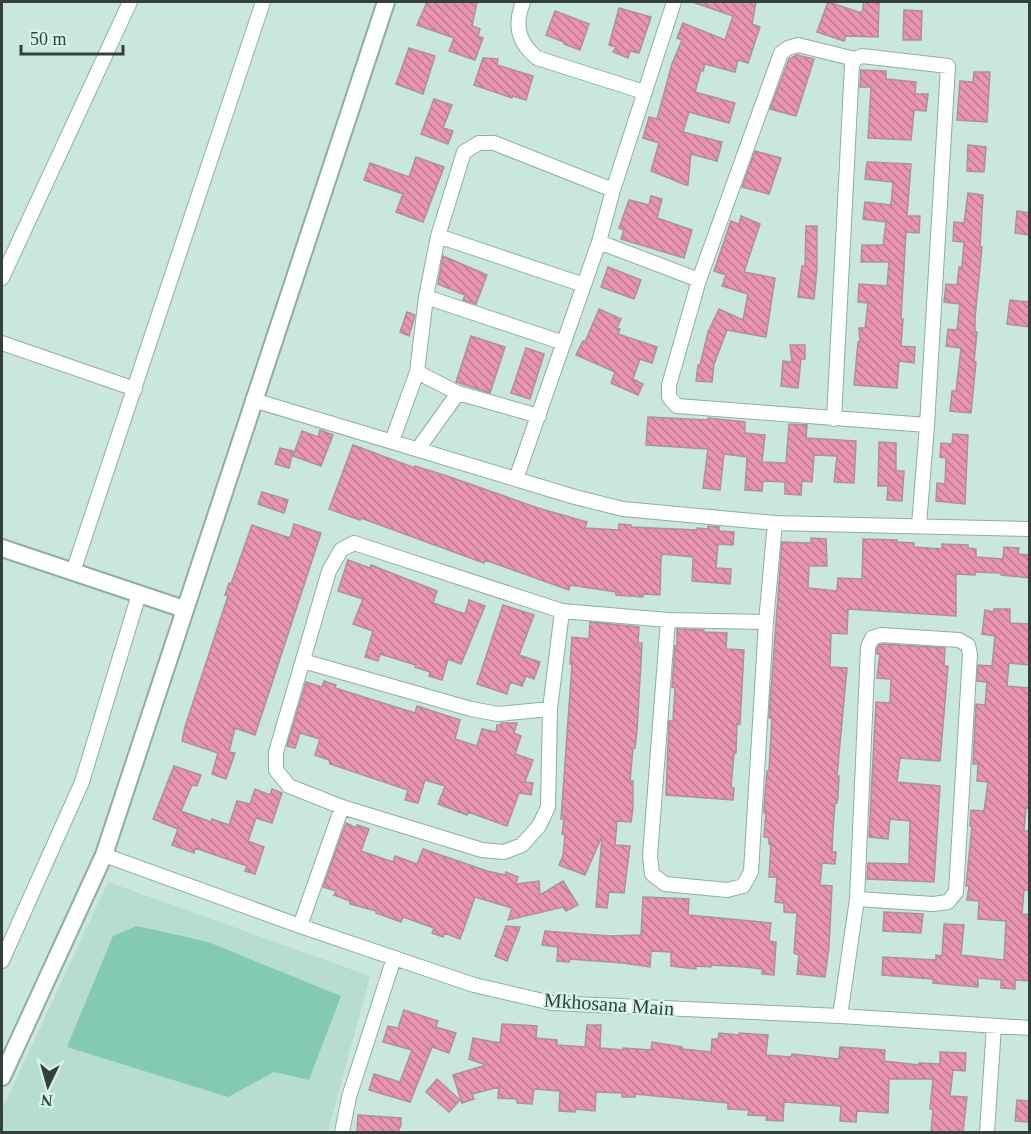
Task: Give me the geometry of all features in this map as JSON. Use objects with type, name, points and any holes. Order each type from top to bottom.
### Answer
[{"type":"street","points":[[2,278],[130,2]]},
{"type":"street","points":[[74,572],[263,2]]},
{"type":"street","points":[[2,1077],[104,855],[386,2]]},
{"type":"street","points":[[523,2],[519,28],[524,47],[537,58],[644,92]]},
{"type":"street","points":[[516,479],[584,285],[674,2]]},
{"type":"street","points":[[919,525],[927,425],[948,66],[862,57],[855,59],[798,45],[788,48],[781,53],[699,280],[669,386],[669,397],[677,406],[927,425]]},
{"type":"street","points":[[834,419],[852,65],[855,59]]},
{"type":"street","points":[[392,441],[417,372],[426,297],[438,236],[464,152],[479,144],[494,143],[613,190]]},
{"type":"street","points":[[438,236],[584,285]]},
{"type":"street","points":[[598,242],[699,280]]},
{"type":"street","points":[[426,297],[564,343]]},
{"type":"street","points":[[2,343],[135,389]]},
{"type":"street","points":[[417,372],[458,393],[539,416]]},
{"type":"street","points":[[418,449],[458,393]]},
{"type":"street","points":[[253,400],[575,497],[623,509],[775,523],[919,525],[1029,530]]},
{"type":"street","points":[[668,620],[650,856],[652,874],[665,884],[727,890],[743,886],[751,872],[766,622],[775,523]]},
{"type":"street","points":[[562,611],[550,709],[548,807],[539,826],[522,845],[504,852],[482,850],[342,807],[289,786],[276,770],[276,752],[329,571],[341,550],[354,543],[562,611],[668,620],[766,622]]},
{"type":"street","points":[[2,548],[184,609]]},
{"type":"street","points":[[2,961],[82,782],[139,594]]},
{"type":"street","points":[[840,1016],[857,899],[868,647],[872,638],[881,635],[959,640],[968,645],[970,654],[956,892],[948,902],[933,904],[857,899]]},
{"type":"street","points":[[303,661],[471,709],[498,714],[550,709]]},
{"type":"street","points":[[300,926],[342,807]]},
{"type":"street","name":"Mkhosana Main","points":[[104,855],[300,926],[474,985],[552,1003],[840,1016],[1029,1028]]},
{"type":"street","points":[[342,1132],[349,1097],[394,958]]},
{"type":"street","points":[[987,1132],[994,1026]]},
{"type":"shaded area","points":[[108,882],[370,976],[328,1132],[2,1132],[2,1110]]},
{"type":"green space","points":[[137,926],[208,942],[341,996],[309,1080],[274,1072],[228,1097],[67,1047],[113,936]]},
{"type":"building","points":[[427,2],[477,2],[472,26],[480,29],[478,36],[483,38],[475,60],[449,51],[454,38],[417,25]]},
{"type":"building","points":[[696,2],[756,2],[752,24],[760,27],[748,63],[738,60],[735,72],[705,64],[703,71],[701,70],[695,92],[735,103],[729,123],[689,112],[683,132],[722,142],[717,161],[691,154],[688,185],[686,185],[651,171],[659,143],[643,138],[649,117],[657,119],[672,64],[682,40],[677,38],[683,23],[725,40],[733,16]]},
{"type":"building","points":[[828,2],[862,13],[864,2],[879,2],[878,37],[846,36],[844,41],[817,32]]},
{"type":"building","points":[[619,8],[651,17],[639,53],[630,51],[628,58],[613,52],[616,47],[609,45]]},
{"type":"building","points":[[904,10],[922,11],[921,40],[903,40]]},
{"type":"building","points":[[555,11],[589,24],[580,50],[546,35]]},
{"type":"building","points":[[409,48],[435,56],[423,94],[396,84]]},
{"type":"building","points":[[797,55],[814,59],[796,116],[770,109],[789,59]]},
{"type":"building","points":[[483,58],[498,59],[497,65],[533,76],[526,100],[513,96],[512,98],[474,85]]},
{"type":"building","points":[[861,70],[886,71],[886,79],[916,82],[915,94],[928,94],[926,111],[914,110],[911,140],[868,138],[871,87],[860,87]]},
{"type":"building","points":[[974,72],[990,72],[987,122],[957,120],[960,81],[973,82]]},
{"type":"building","points":[[434,99],[452,105],[443,128],[453,131],[448,144],[421,134]]},
{"type":"building","points":[[968,145],[986,147],[984,172],[967,171]]},
{"type":"building","points":[[755,151],[781,158],[769,194],[742,187]]},
{"type":"building","points":[[416,157],[444,167],[423,222],[396,212],[403,194],[364,180],[370,163],[409,177]]},
{"type":"building","points":[[867,162],[911,164],[907,216],[920,216],[919,233],[906,232],[901,319],[903,319],[901,346],[915,347],[914,363],[899,361],[897,388],[854,385],[858,342],[860,342],[859,328],[865,328],[868,303],[858,302],[859,284],[887,286],[889,262],[861,262],[862,245],[883,245],[886,222],[863,219],[865,202],[891,205],[893,182],[865,179]]},
{"type":"building","points":[[968,193],[983,195],[980,247],[982,247],[975,318],[975,332],[977,332],[974,361],[976,362],[971,413],[950,411],[952,391],[956,391],[961,348],[946,346],[948,329],[957,330],[960,304],[944,302],[946,284],[957,285],[959,267],[962,267],[964,242],[953,241],[954,222],[964,223]]},
{"type":"building","points":[[651,196],[662,199],[657,218],[692,230],[684,258],[621,239],[624,230],[619,228],[629,200],[649,205]]},
{"type":"building","points":[[1017,211],[1029,213],[1029,235],[1015,233]]},
{"type":"building","points":[[741,216],[760,224],[744,272],[775,278],[766,337],[727,330],[714,364],[712,382],[696,381],[698,365],[700,365],[708,332],[719,309],[743,320],[748,294],[722,286],[726,275],[714,271],[731,221],[739,224]]},
{"type":"building","points":[[806,226],[817,226],[814,299],[798,297],[802,266],[805,266]]},
{"type":"building","points":[[443,256],[487,275],[476,304],[463,300],[465,295],[438,284]]},
{"type":"building","points":[[608,267],[641,280],[634,299],[601,287]]},
{"type":"building","points":[[1010,300],[1029,302],[1029,327],[1007,324]]},
{"type":"building","points":[[599,309],[621,319],[617,328],[620,329],[618,334],[657,347],[652,363],[640,359],[633,379],[643,384],[638,395],[611,383],[615,372],[576,355],[583,341],[585,342]]},
{"type":"building","points":[[407,312],[415,315],[409,336],[400,332]]},
{"type":"building","points":[[471,336],[505,347],[490,393],[456,382]]},
{"type":"building","points":[[790,345],[805,345],[805,359],[801,359],[798,388],[781,386],[783,361],[792,362]]},
{"type":"building","points":[[526,348],[544,354],[530,399],[511,393]]},
{"type":"building","points":[[648,417],[708,420],[708,418],[745,422],[745,433],[765,435],[762,462],[786,463],[789,424],[807,425],[806,438],[856,441],[854,483],[834,482],[837,456],[814,455],[812,482],[802,481],[801,495],[785,494],[785,482],[763,481],[762,491],[745,490],[747,457],[724,454],[720,490],[703,488],[708,449],[646,445]]},
{"type":"building","points":[[320,430],[333,435],[321,466],[293,456],[302,431],[318,437]]},
{"type":"building","points":[[953,434],[968,435],[965,504],[936,501],[937,483],[945,484],[946,458],[940,457],[941,443],[952,444]]},
{"type":"building","points":[[879,442],[896,443],[896,471],[904,471],[902,501],[887,500],[888,486],[878,486]]},
{"type":"building","points":[[353,445],[415,468],[415,466],[538,508],[587,522],[585,528],[619,530],[619,524],[631,525],[631,527],[697,530],[697,528],[708,529],[708,526],[719,527],[719,531],[734,532],[733,545],[718,544],[716,568],[731,569],[730,584],[692,581],[693,557],[663,554],[660,595],[643,594],[643,597],[616,595],[616,592],[570,585],[569,590],[329,509]]},
{"type":"building","points":[[280,448],[293,451],[289,468],[275,464]]},
{"type":"building","points":[[262,492],[288,500],[284,513],[258,504]]},
{"type":"building","points":[[294,524],[321,533],[255,735],[235,728],[229,752],[235,753],[226,779],[212,774],[218,753],[182,741],[185,727],[228,596],[225,595],[252,525],[290,538]]},
{"type":"building","points":[[811,538],[826,539],[827,566],[809,566],[808,588],[837,591],[838,578],[862,579],[863,539],[897,540],[896,542],[914,543],[914,547],[942,549],[942,544],[968,545],[968,548],[976,549],[976,557],[1003,559],[1004,547],[1019,548],[1018,554],[1029,555],[1029,578],[1001,575],[1001,573],[956,574],[956,616],[848,609],[847,634],[831,633],[830,667],[847,668],[837,776],[839,776],[838,796],[837,803],[835,803],[833,829],[832,852],[836,852],[835,864],[822,863],[820,885],[832,886],[825,977],[797,974],[799,955],[794,953],[797,913],[784,912],[784,903],[775,902],[777,877],[769,877],[771,844],[769,844],[769,838],[764,837],[766,813],[764,813],[764,808],[772,718],[769,718],[782,542],[811,543]]},
{"type":"building","points":[[348,560],[370,568],[371,565],[437,591],[433,603],[465,614],[469,600],[485,606],[461,664],[448,659],[442,680],[429,676],[430,672],[415,667],[416,665],[380,654],[378,661],[365,657],[373,631],[353,624],[363,599],[338,591]]},
{"type":"building","points":[[503,605],[534,615],[519,655],[540,662],[534,679],[526,676],[522,686],[510,682],[507,694],[477,684]]},
{"type":"building","points":[[994,609],[1010,609],[1010,623],[1029,624],[1029,665],[1009,663],[1007,686],[1029,688],[1029,808],[1026,807],[1024,831],[1029,831],[1029,890],[1024,890],[1022,914],[1029,915],[1029,981],[1015,980],[1015,989],[1001,988],[1001,980],[978,978],[978,987],[933,983],[933,979],[882,975],[883,957],[936,960],[936,955],[942,956],[944,924],[964,925],[961,955],[1004,960],[1006,921],[978,919],[979,901],[967,900],[969,886],[966,886],[972,826],[970,826],[971,810],[984,811],[988,782],[977,781],[978,764],[973,764],[976,704],[985,705],[987,682],[977,681],[978,665],[992,666],[995,636],[982,634],[985,610],[994,612]]},
{"type":"building","points":[[590,622],[639,627],[638,643],[642,643],[637,731],[630,781],[633,781],[633,808],[631,822],[617,821],[615,845],[630,846],[624,893],[609,892],[607,908],[596,907],[602,836],[585,875],[559,865],[563,856],[565,835],[562,834],[564,819],[561,819],[572,637],[589,639]]},
{"type":"building","points":[[677,629],[727,633],[726,649],[744,650],[740,724],[737,723],[736,753],[734,753],[731,787],[734,788],[733,800],[666,795],[669,721],[673,721],[675,688],[672,687]]},
{"type":"building","points":[[882,644],[945,648],[944,666],[948,666],[940,761],[900,758],[897,782],[940,786],[934,882],[867,879],[868,863],[909,864],[910,821],[890,819],[888,839],[869,837],[876,702],[890,703],[891,679],[877,678],[880,654],[877,654],[877,649]]},
{"type":"building","points":[[324,681],[336,685],[335,688],[415,713],[417,706],[460,720],[455,739],[477,746],[482,729],[496,732],[497,725],[501,723],[517,723],[514,733],[521,736],[515,754],[533,760],[525,782],[533,783],[531,795],[519,793],[507,826],[438,804],[445,786],[425,780],[418,803],[405,800],[408,790],[330,764],[329,760],[315,755],[320,739],[300,733],[295,748],[287,746],[306,682],[322,687]]},
{"type":"building","points":[[174,766],[201,775],[197,786],[192,785],[181,811],[211,822],[212,819],[229,825],[237,801],[250,804],[255,789],[270,795],[272,789],[282,793],[272,823],[256,818],[248,841],[264,847],[255,874],[245,871],[247,866],[195,848],[194,853],[172,845],[178,829],[153,819]]},
{"type":"building","points":[[346,823],[356,828],[357,825],[369,829],[361,851],[393,862],[395,856],[417,864],[423,849],[487,871],[505,875],[506,872],[518,877],[516,884],[539,881],[540,895],[563,881],[578,905],[566,911],[563,907],[508,920],[512,908],[475,897],[460,939],[444,933],[443,937],[432,933],[434,928],[403,917],[401,922],[376,913],[376,911],[350,904],[350,901],[334,895],[336,891],[323,887]]},
{"type":"building","points":[[643,897],[689,899],[688,915],[771,923],[769,941],[776,942],[774,975],[762,974],[762,969],[746,967],[711,965],[711,967],[696,966],[696,969],[671,966],[671,952],[651,951],[650,967],[570,959],[569,962],[557,961],[558,947],[542,945],[545,931],[609,936],[641,935]]},
{"type":"building","points":[[884,912],[923,914],[921,933],[883,931]]},
{"type":"building","points":[[506,926],[520,927],[507,961],[495,956]]},
{"type":"building","points":[[404,1010],[438,1021],[436,1027],[456,1033],[449,1053],[432,1047],[410,1102],[369,1090],[374,1074],[400,1082],[412,1050],[383,1042],[388,1026],[398,1028]]},
{"type":"building","points":[[502,1024],[537,1026],[536,1038],[557,1040],[557,1045],[585,1047],[587,1025],[601,1025],[600,1048],[623,1050],[623,1048],[651,1050],[652,1042],[682,1047],[682,1049],[711,1052],[712,1039],[718,1039],[719,1033],[739,1035],[739,1033],[768,1035],[766,1055],[791,1057],[792,1054],[839,1059],[840,1047],[885,1050],[884,1061],[919,1065],[919,1063],[940,1064],[940,1052],[966,1053],[965,1071],[953,1070],[950,1096],[967,1097],[963,1132],[931,1132],[933,1109],[930,1109],[933,1079],[889,1079],[888,1113],[857,1111],[856,1122],[840,1121],[841,1106],[784,1102],[783,1121],[766,1120],[767,1116],[748,1115],[749,1110],[728,1109],[728,1103],[635,1094],[635,1097],[622,1097],[622,1093],[596,1092],[595,1111],[575,1109],[575,1112],[559,1111],[560,1091],[534,1089],[532,1104],[517,1103],[517,1099],[498,1098],[499,1087],[472,1094],[474,1099],[462,1103],[453,1075],[486,1065],[469,1059],[473,1038],[500,1043]]},
{"type":"building","points":[[437,1079],[460,1100],[449,1112],[426,1092]]},
{"type":"building","points":[[1017,1100],[1029,1101],[1028,1122],[1015,1121]]},
{"type":"building","points":[[358,1115],[401,1118],[401,1125],[398,1132],[357,1132]]}]
